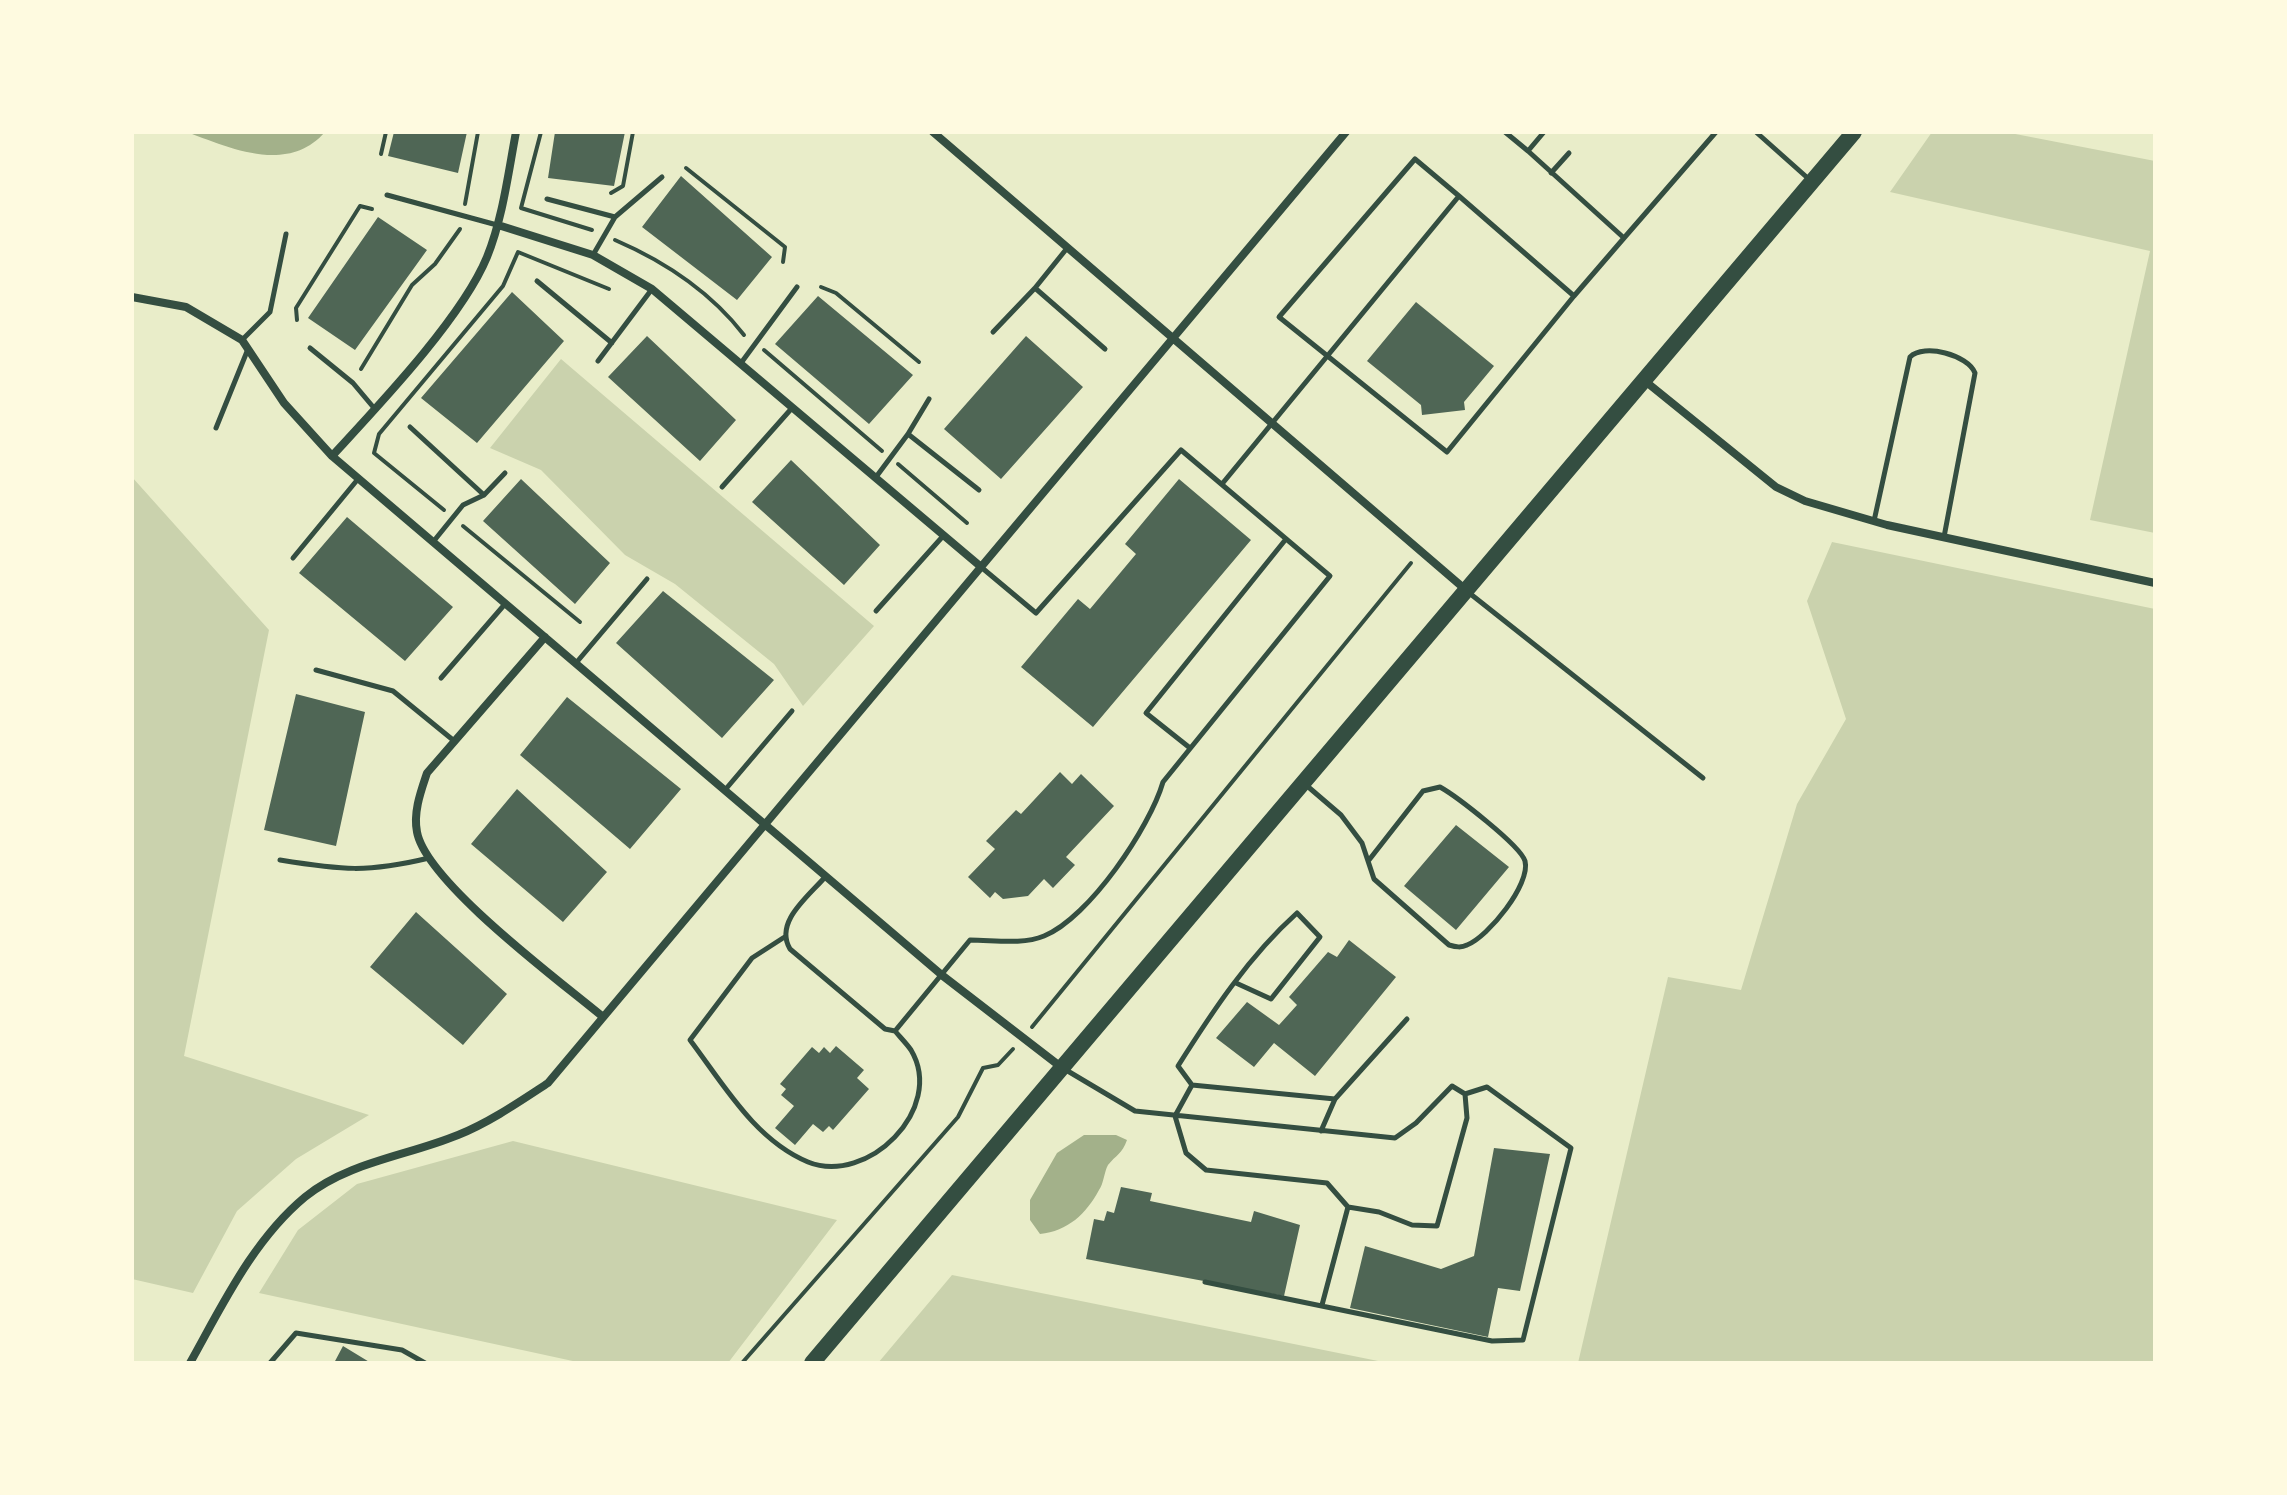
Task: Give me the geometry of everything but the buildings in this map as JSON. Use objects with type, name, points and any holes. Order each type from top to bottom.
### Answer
[{"type":"main road","points":[[812,1363],[1854,132]]},
{"type":"street","points":[[332,456],[454,313],[485,261],[498,225],[516,132]]},
{"type":"street","points":[[933,132],[1467,591]]},
{"type":"street","points":[[190,1363],[266,1237],[306,1196],[352,1169],[458,1135],[506,1111],[548,1083],[1346,132]]},
{"type":"street","points":[[498,225],[593,255],[652,289],[980,566]]},
{"type":"street","points":[[132,297],[186,307],[245,344],[284,403],[332,456],[943,976],[1061,1067]]},
{"type":"street","points":[[1645,381],[1776,487],[1805,501],[1874,521],[2155,583]]},
{"type":"street","points":[[545,637],[427,773],[418,798],[417,833],[430,858],[452,885],[505,935],[603,1017]]},
{"type":"lane","points":[[1505,132],[1624,238]]},
{"type":"lane","points":[[1528,151],[1544,132]]},
{"type":"lane","points":[[1574,296],[1415,159],[1279,317],[1447,452],[1574,296],[1715,132]]},
{"type":"lane","points":[[1756,132],[1812,181]]},
{"type":"lane","points":[[1551,173],[1569,153]]},
{"type":"lane","points":[[593,255],[615,217],[662,177]]},
{"type":"lane","points":[[387,195],[498,225]]},
{"type":"lane","points":[[1222,484],[1459,196]]},
{"type":"lane","points":[[547,199],[615,217]]},
{"type":"lane","points":[[216,428],[245,344],[270,312],[286,234]]},
{"type":"lane","points":[[993,332],[1068,247]]},
{"type":"lane","points":[[537,281],[612,343]]},
{"type":"lane","points":[[740,363],[797,287]]},
{"type":"lane","points":[[1035,288],[1105,349]]},
{"type":"lane","points":[[598,361],[652,289]]},
{"type":"lane","points":[[310,348],[353,383],[374,408]]},
{"type":"lane","points":[[1874,521],[1910,357],[1923,351],[1963,358],[1971,362],[1975,373],[1944,537]]},
{"type":"lane","points":[[875,477],[908,434],[929,399]]},
{"type":"lane","points":[[722,487],[792,408]]},
{"type":"lane","points":[[410,427],[484,495]]},
{"type":"lane","points":[[908,434],[979,490]]},
{"type":"lane","points":[[895,1031],[943,976],[961,947],[970,940],[1025,941],[1044,936],[1068,923],[1139,838],[1156,807],[1163,782],[1330,576],[1181,450],[1036,613],[980,566]]},
{"type":"lane","points":[[433,542],[463,505],[484,495],[505,473]]},
{"type":"lane","points":[[293,558],[358,478]]},
{"type":"lane","points":[[876,611],[944,535]]},
{"type":"lane","points":[[1190,748],[1146,713],[1286,539]]},
{"type":"lane","points":[[576,663],[647,579]]},
{"type":"lane","points":[[1467,591],[1703,778]]},
{"type":"lane","points":[[441,678],[506,603]]},
{"type":"lane","points":[[316,670],[393,691],[453,740]]},
{"type":"lane","points":[[725,790],[792,711]]},
{"type":"lane","points":[[1302,782],[1341,815],[1367,851],[1369,860],[1374,879],[1382,888],[1449,945],[1459,948],[1477,940],[1519,891],[1526,873],[1521,853],[1440,787],[1423,791],[1369,860]]},
{"type":"lane","points":[[280,860],[346,871],[386,868],[430,858]]},
{"type":"lane","points":[[783,938],[752,958],[690,1040],[746,1115],[778,1147],[811,1164],[847,1167],[888,1145],[912,1115],[918,1085],[912,1052],[895,1031],[885,1029],[790,949],[783,938],[784,926],[826,876]]},
{"type":"lane","points":[[1236,983],[1271,999],[1320,937],[1297,913],[1236,983],[1212,1011],[1178,1066],[1192,1085],[1335,1099]]},
{"type":"lane","points":[[1321,1131],[1335,1099],[1407,1019]]},
{"type":"lane","points":[[1061,1067],[1135,1111],[1395,1138],[1416,1123],[1452,1086],[1465,1094],[1487,1087],[1571,1148],[1523,1340],[1492,1341],[1205,1282]]},
{"type":"lane","points":[[1192,1085],[1175,1116],[1186,1153],[1206,1170],[1327,1183],[1348,1207],[1379,1212],[1412,1225],[1437,1226],[1467,1118],[1465,1094]]},
{"type":"lane","points":[[1322,1305],[1348,1207]]},
{"type":"lane","points":[[270,1363],[296,1333],[402,1350],[425,1363]]},
{"type":"path","points":[[381,154],[386,132]]},
{"type":"path","points":[[361,369],[412,285],[435,264],[461,227],[478,132]]},
{"type":"path","points":[[611,193],[623,186],[633,132]]},
{"type":"path","points":[[686,168],[785,247],[783,262]]},
{"type":"path","points":[[297,320],[296,308],[360,206],[372,209]]},
{"type":"path","points":[[583,226],[677,272],[730,314],[743,334],[793,371],[967,523]]},
{"type":"path","points":[[580,622],[374,453],[379,434],[503,286],[518,252],[609,289]]},
{"type":"path","points":[[821,287],[836,293],[919,362]]},
{"type":"path","points":[[1038,1018],[1420,551]]},
{"type":"path","points":[[742,1363],[958,1117],[983,1068],[998,1065],[1008,1056]]},
{"type":"shaded area","points":[[187,132],[325,132],[310,145],[277,155],[241,151]]},
{"type":"shaded area","points":[[1932,132],[2005,132],[2155,161],[2155,533],[2090,520],[2150,251],[1890,192]]},
{"type":"shaded area","points":[[561,359],[874,626],[803,706],[774,664],[675,584],[625,555],[541,470],[490,448]]},
{"type":"shaded area","points":[[132,477],[269,630],[184,1056],[369,1115],[296,1159],[237,1211],[193,1293],[132,1279]]},
{"type":"shaded area","points":[[1832,542],[2155,609],[2155,1363],[1578,1363],[1668,977],[1741,990],[1797,804],[1846,719],[1807,601]]},
{"type":"shaded area","points":[[1084,1135],[1116,1135],[1127,1140],[1108,1165],[1101,1187],[1082,1214],[1068,1225],[1040,1234],[1030,1220],[1030,1200],[1057,1153]]},
{"type":"shaded area","points":[[513,1141],[837,1220],[728,1363],[582,1363],[259,1293],[298,1230],[357,1184]]},
{"type":"shaded area","points":[[952,1275],[1388,1363],[878,1363]]}]
